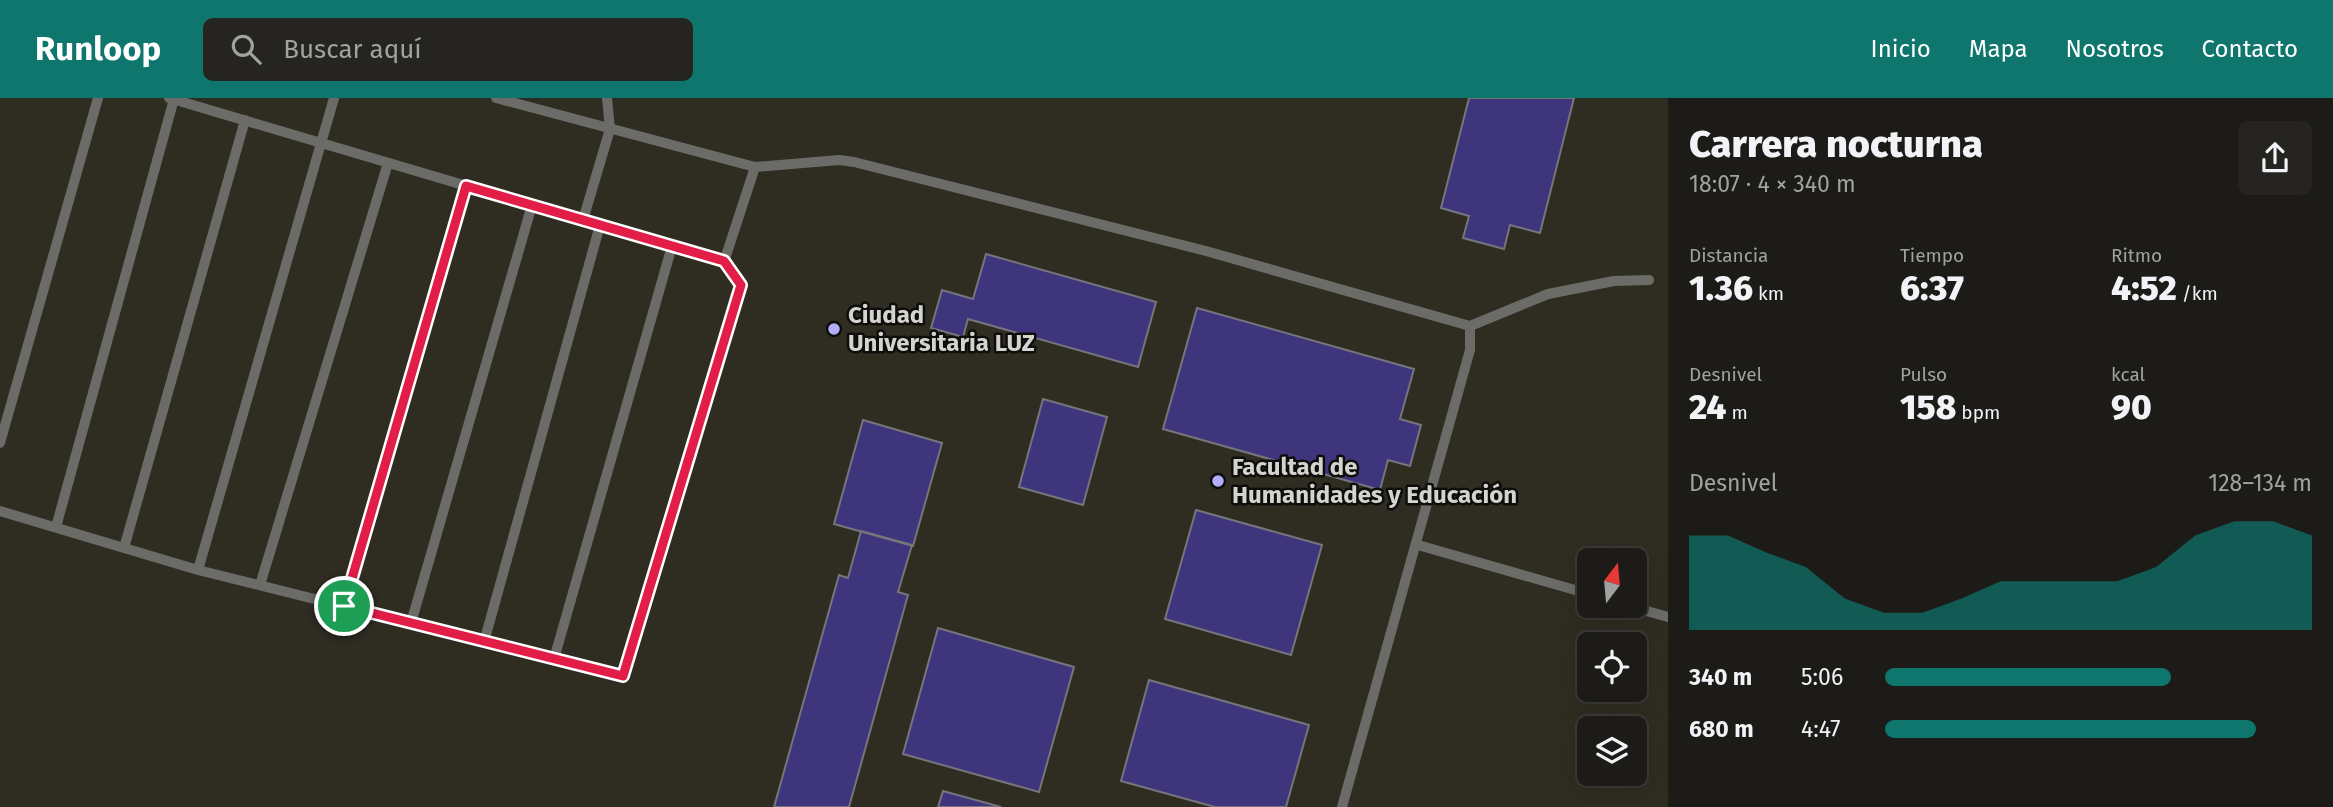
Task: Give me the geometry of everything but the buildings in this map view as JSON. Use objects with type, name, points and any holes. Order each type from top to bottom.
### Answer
[{"type":"lane","points":[[0,443],[98,98]]},
{"type":"lane","points":[[198,570],[334,98]]},
{"type":"lane","points":[[496,98],[755,167],[839,160],[854,162],[1206,251],[1470,326],[1548,294],[1614,281],[1648,280]]},
{"type":"lane","points":[[583,220],[610,129],[607,98]]},
{"type":"lane","points":[[0,511],[198,570],[623,676],[741,285],[724,261],[171,99],[56,527]]},
{"type":"lane","points":[[124,548],[245,120]]},
{"type":"lane","points":[[260,585],[388,163]]},
{"type":"lane","points":[[724,261],[755,167]]},
{"type":"lane","points":[[344,606],[466,186]]},
{"type":"lane","points":[[411,623],[532,205]]},
{"type":"lane","points":[[484,642],[600,225]]},
{"type":"lane","points":[[554,659],[672,246]]},
{"type":"lane","points":[[1342,807],[1471,350],[1470,326]]},
{"type":"lane","points":[[1418,545],[1577,591]]},
{"type":"lane","points":[[1647,611],[1668,617]]},
{"type":"shaded area","name":"Ciudad Universitaria LUZ","points":[[0,98],[1668,98],[1668,807],[0,807]]},
{"type":"place","name":"Ciudad Universitaria LUZ","points":[[834,329]]},
{"type":"place","name":"Facultad de Humanidades y Educación","points":[[1218,481]]},
{"type":"route","points":[[466,186],[724,261],[741,285],[623,676],[344,606],[466,186]]}]
